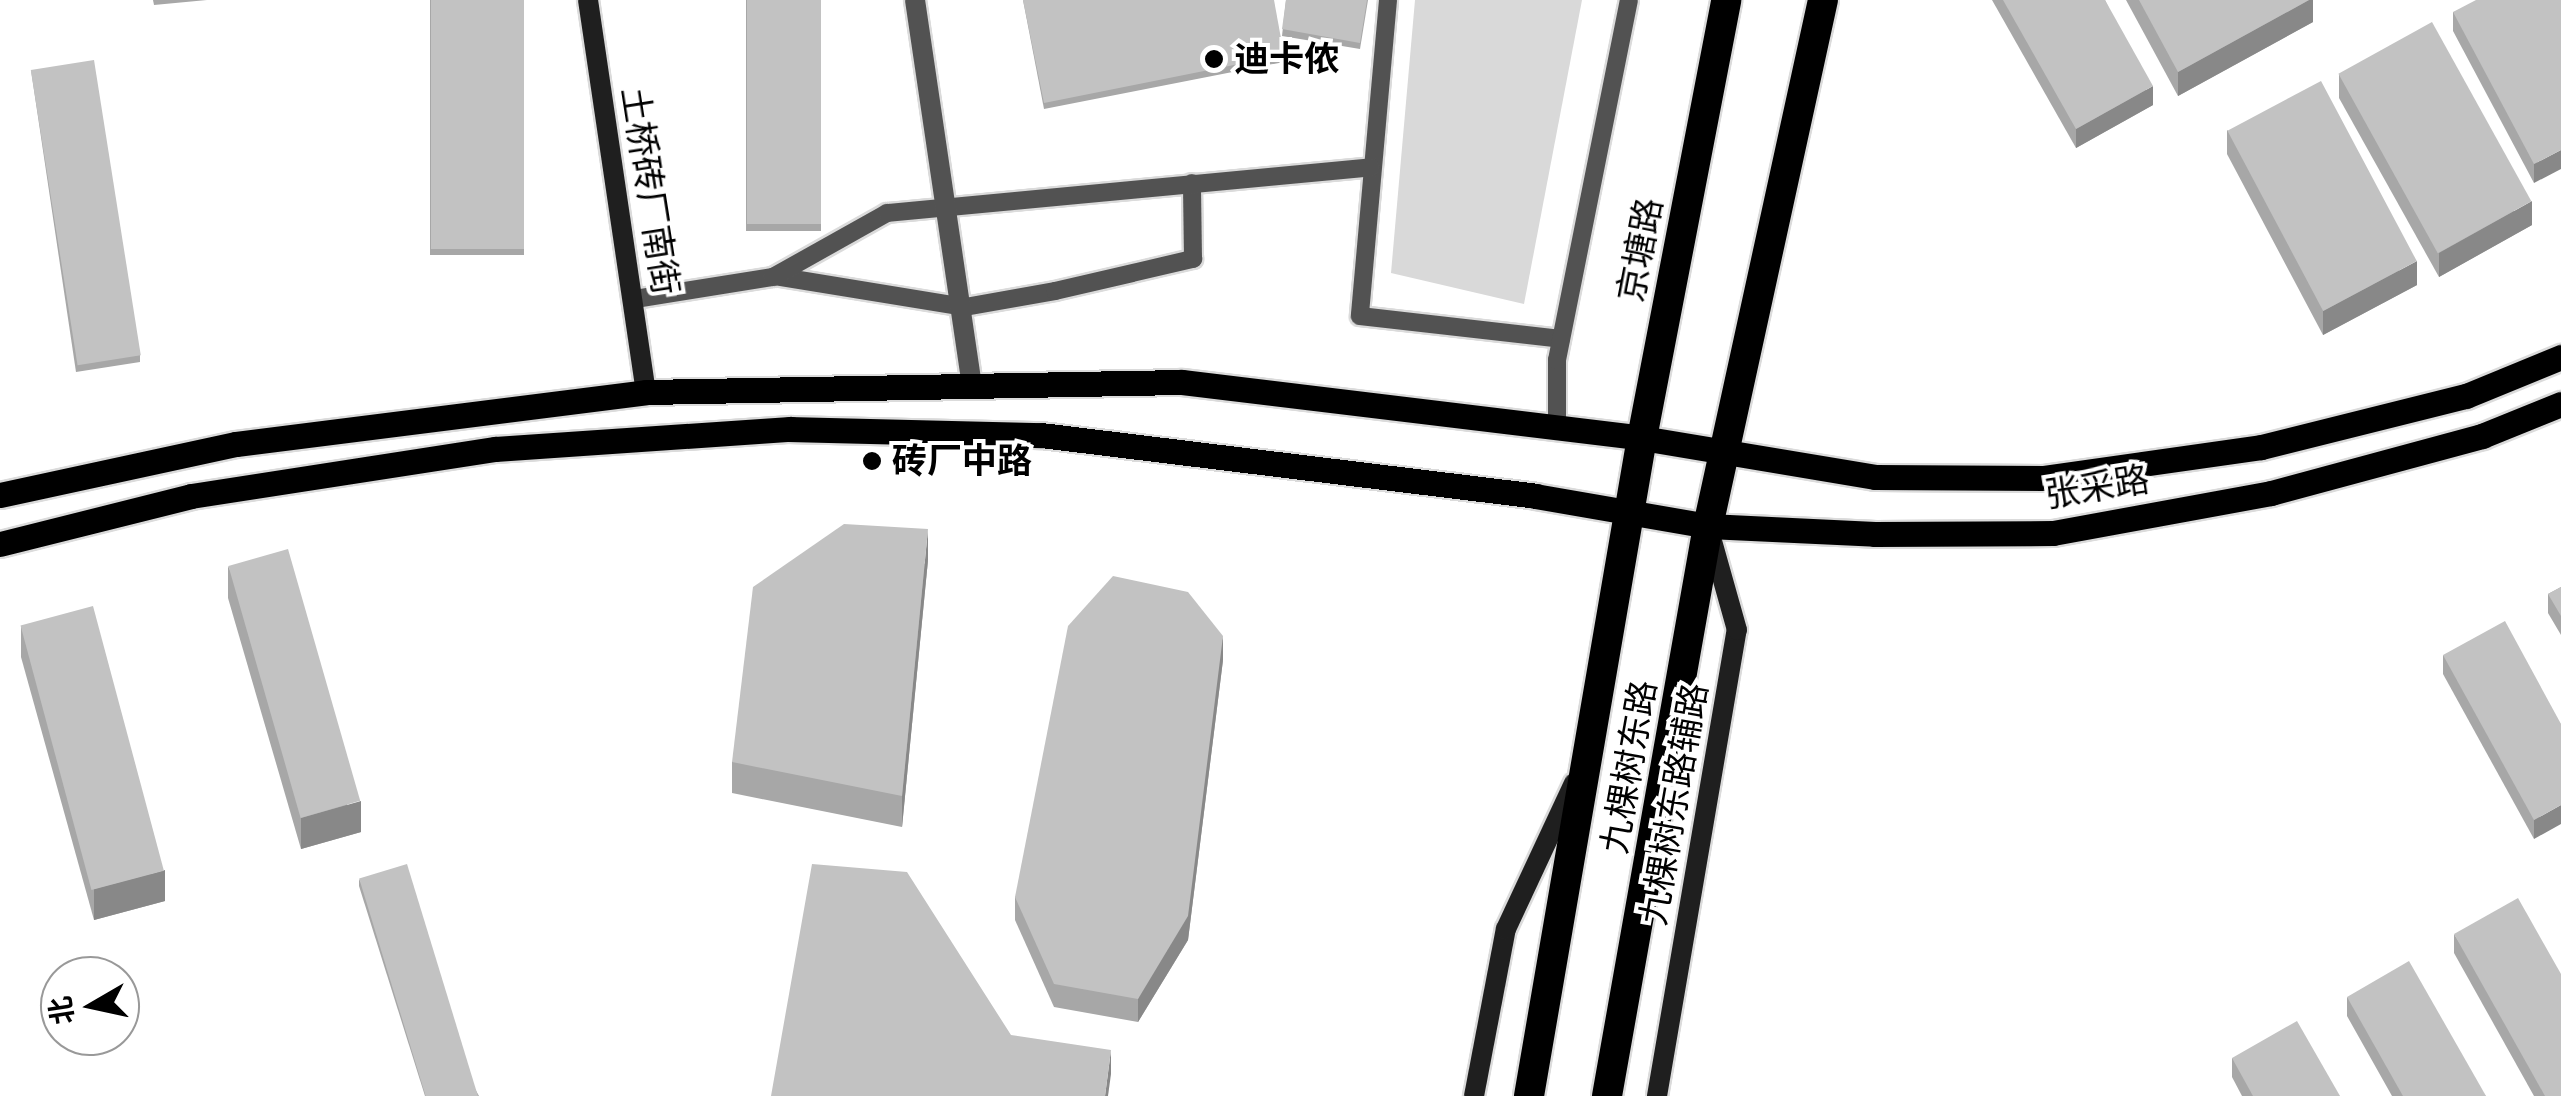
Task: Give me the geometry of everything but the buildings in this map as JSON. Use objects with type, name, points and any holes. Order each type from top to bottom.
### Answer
[{"type":"highway","name":"京塘路","points":[[1630,514],[1726,0]]},
{"type":"highway","points":[[1724,452],[1822,0]]},
{"type":"highway","name":"九棵树东路","points":[[1607,1096],[1724,452]]},
{"type":"highway","name":"九棵树东路","points":[[1529,1096],[1630,514]]},
{"type":"main road","name":"张采路","points":[[1642,438],[1875,478],[2044,478],[2261,447],[2466,396],[2561,357]]},
{"type":"main road","points":[[0,495],[236,444],[646,392],[1182,382],[1642,438]]},
{"type":"main road","name":"张采路","points":[[1630,514],[1708,526],[1874,534],[2053,532],[2270,492],[2482,436],[2561,404]]},
{"type":"main road","points":[[0,544],[191,496],[495,448],[790,429],[1041,435],[1535,496],[1630,514]]},
{"type":"street","name":"土桥砖厂南街","points":[[588,0],[646,392]]},
{"type":"street","points":[[915,0],[965,307],[972,388]]},
{"type":"street","name":"九棵树东路辅路","points":[[1657,1096],[1737,630],[1708,526]]},
{"type":"street","points":[[1474,1096],[1506,929],[1590,749]]},
{"type":"lane","points":[[1388,0],[1360,316],[1562,339]]},
{"type":"lane","points":[[1557,428],[1562,339],[1629,0]]},
{"type":"lane","points":[[775,276],[887,213],[1371,167]]},
{"type":"lane","points":[[635,299],[775,276],[965,307],[1193,259],[1192,183]]},
{"type":"shaded area","points":[[1415,0],[1582,0],[1524,304],[1391,273]]},
{"type":"place","name":"迪卡侬","points":[[1214,59]]},
{"type":"place","name":"砖厂中路","points":[[872,461]]}]
